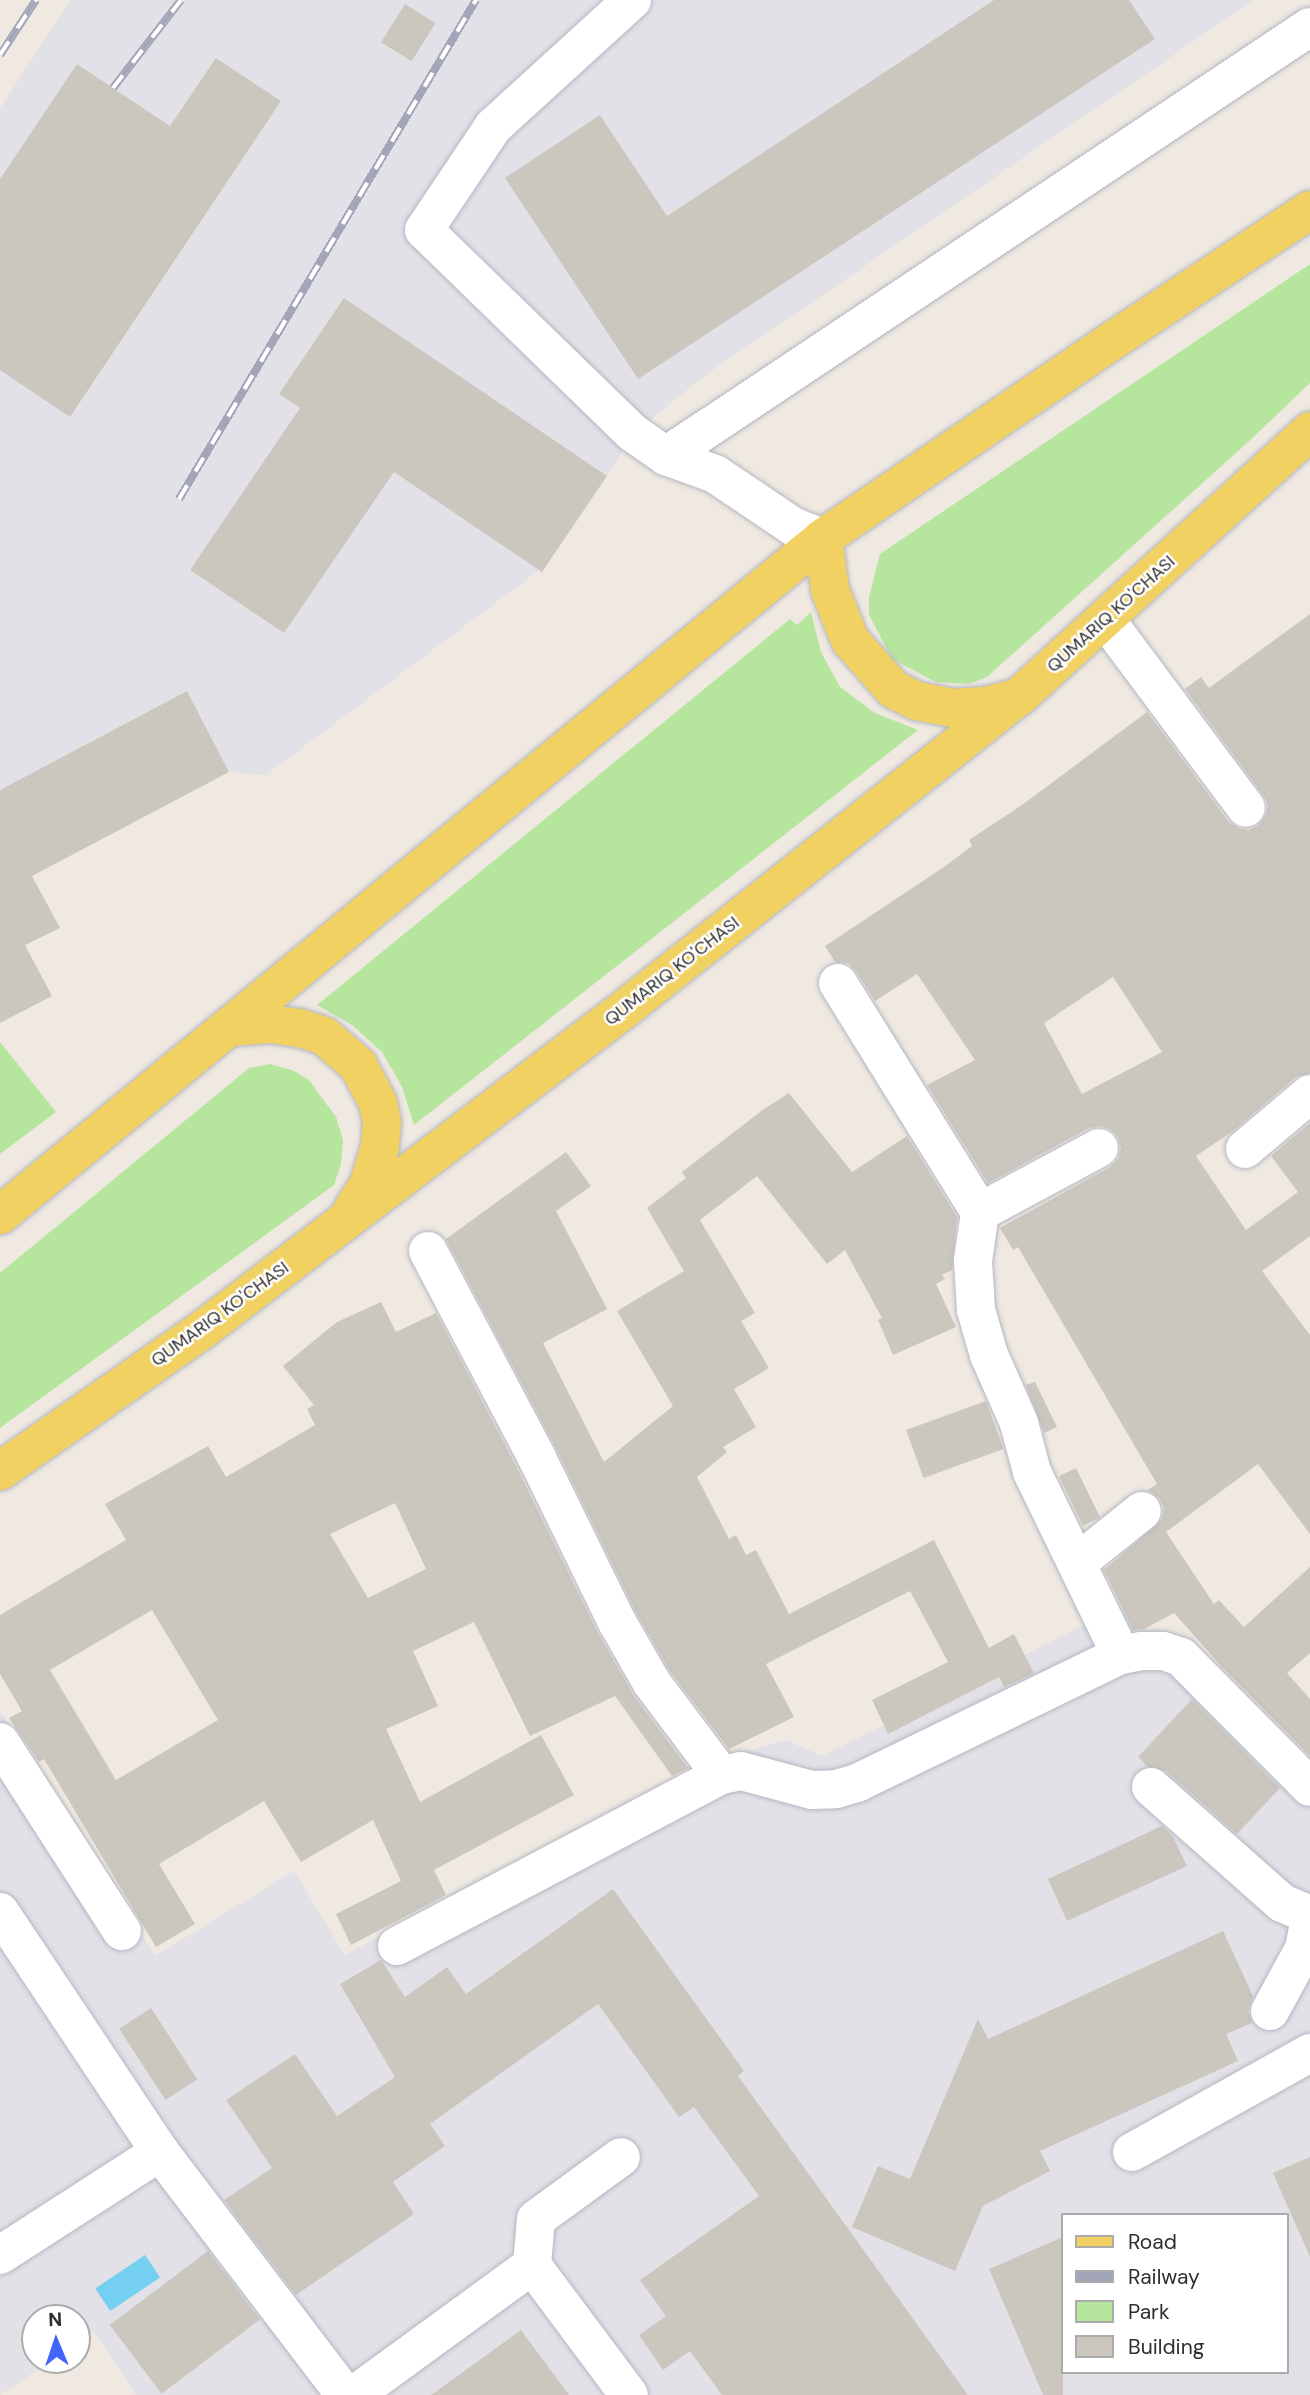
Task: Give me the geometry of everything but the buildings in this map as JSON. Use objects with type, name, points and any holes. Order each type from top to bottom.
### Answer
[{"type":"main road","points":[[1115,339],[1310,189]]},
{"type":"main road","points":[[0,1215],[823,538],[1310,210]]},
{"type":"main road","name":"QUMARIQ KO'CHASI","points":[[0,1471],[202,1330],[632,1003],[1020,696],[1310,431]]},
{"type":"main road","points":[[823,538],[830,590],[850,640],[894,689],[917,701],[954,708],[986,706],[1020,696]]},
{"type":"main road","points":[[229,1027],[270,1024],[324,1035],[358,1065],[370,1083],[382,1123],[380,1147],[369,1184],[344,1222]]},
{"type":"street","points":[[632,0],[493,127],[424,230],[633,433],[666,456],[715,474],[794,527],[823,538]]},
{"type":"street","points":[[666,456],[1310,27]]},
{"type":"street","points":[[715,474],[740,407]]},
{"type":"street","points":[[1106,620],[1246,808]]},
{"type":"street","points":[[838,983],[980,1212],[973,1261],[976,1310],[989,1355],[1019,1423],[1032,1472],[1121,1655]]},
{"type":"street","points":[[1245,1149],[1310,1094]]},
{"type":"street","points":[[980,1212],[1099,1148]]},
{"type":"street","points":[[428,1251],[536,1456],[617,1622],[652,1683],[721,1775]]},
{"type":"street","points":[[1077,1563],[1142,1511]]},
{"type":"street","points":[[397,1946],[721,1775],[741,1771],[812,1790],[836,1789],[857,1783],[1121,1655],[1163,1651],[1181,1657],[1310,1787]]},
{"type":"street","points":[[0,1742],[11,1783],[122,1931]]},
{"type":"street","points":[[1151,1787],[1282,1902],[1310,1916],[1304,1949],[1270,2011]]},
{"type":"street","points":[[0,1912],[160,2152],[345,2395]]},
{"type":"street","points":[[1132,2152],[1310,2053]]},
{"type":"street","points":[[0,2255],[160,2152]]},
{"type":"street","points":[[621,2157],[536,2219],[533,2265],[629,2395]]},
{"type":"street","points":[[354,2395],[533,2265]]},
{"type":"shaded area","points":[[71,0],[1254,0],[707,374],[633,433],[607,476],[539,570],[266,775],[229,772],[187,691],[0,790],[0,108]]},
{"type":"shaded area","points":[[1120,1607],[1310,1779],[1310,2395],[136,2395],[94,2332],[91,2334],[91,2304],[21,2304],[21,2374],[31,2374],[0,2395],[0,1711],[155,1956],[294,1871],[345,1955],[708,1763],[786,1740],[822,1756]]},
{"type":"green space","points":[[1310,264],[1310,383],[1246,444],[987,677],[969,684],[936,682],[892,659],[869,615],[869,597],[880,554]]},
{"type":"green space","points":[[811,612],[821,652],[840,687],[875,713],[918,730],[414,1125],[402,1087],[382,1052],[352,1025],[317,1005],[790,619],[797,625]]},
{"type":"green space","points":[[0,1042],[56,1112],[0,1154]]},
{"type":"green space","points":[[270,1064],[292,1070],[309,1080],[336,1117],[343,1140],[341,1164],[334,1185],[0,1428],[0,1273],[249,1068]]},
{"type":"water","points":[[145,2255],[160,2277],[110,2311],[95,2289]]},
{"type":"railway","points":[[0,55],[36,0]]},
{"type":"railway","points":[[113,88],[181,0]]},
{"type":"railway","points":[[179,499],[476,0]]}]
